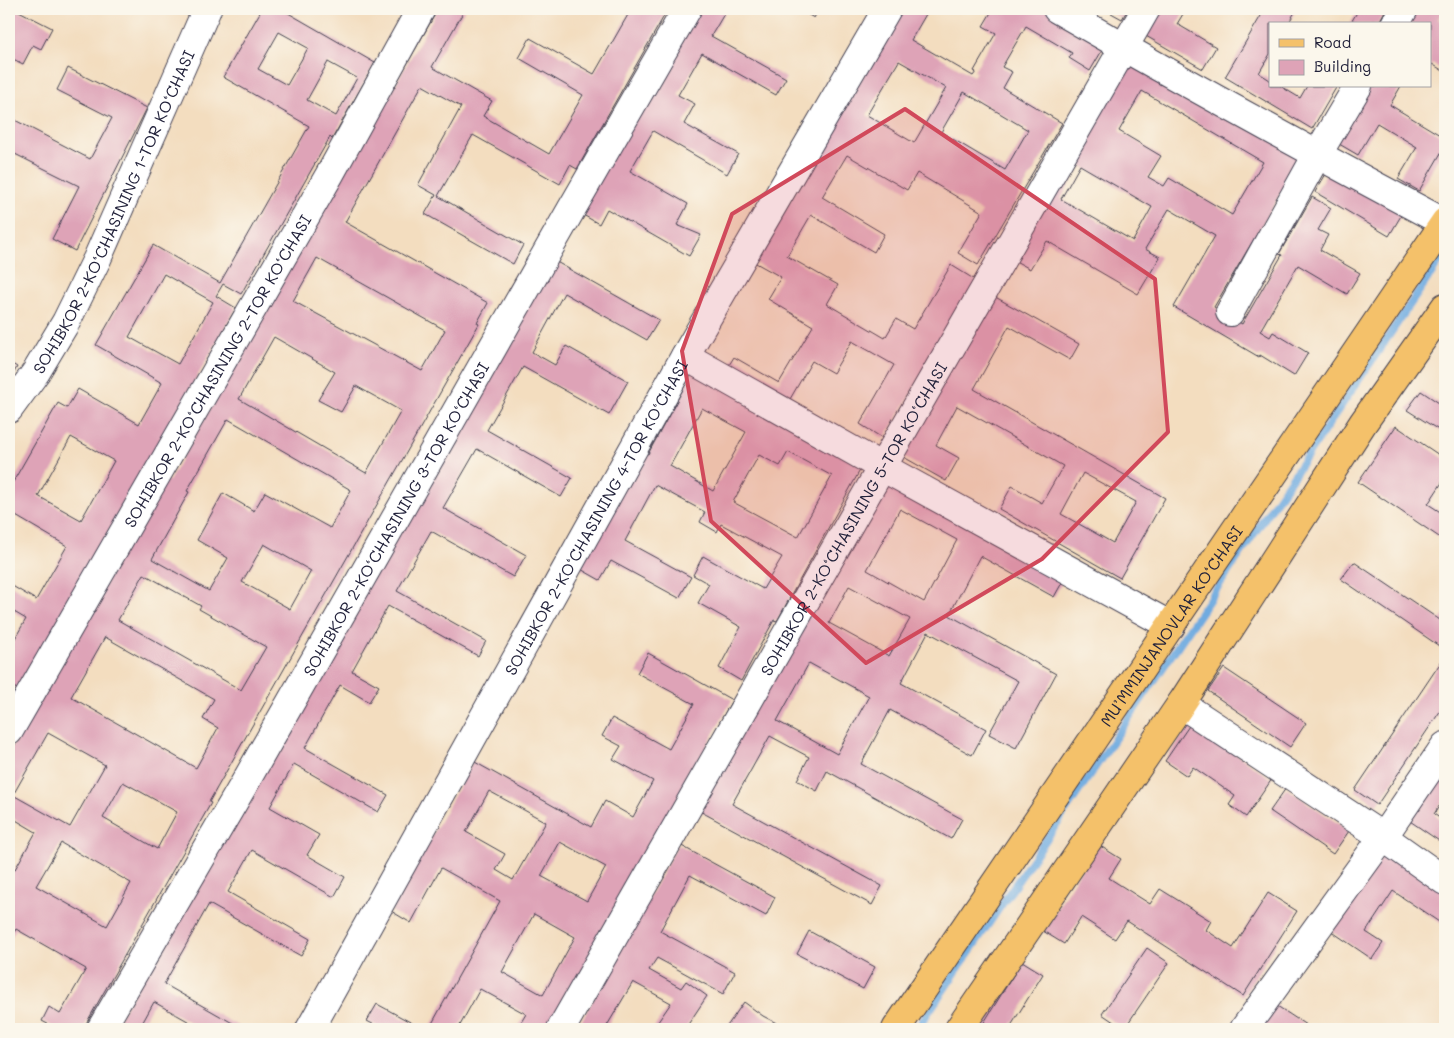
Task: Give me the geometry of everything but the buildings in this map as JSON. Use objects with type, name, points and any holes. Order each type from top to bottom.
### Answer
[{"type":"main road","name":"MU’MMINJANOVLAR KO‘CHASI","points":[[896,1029],[1445,223]]},
{"type":"main road","points":[[959,1029],[1181,704],[1363,423],[1445,307]]},
{"type":"street","name":"SOHIBKOR 2-KO‘CHASINING 1-TOR KO‘CHASI","points":[[9,409],[36,372],[66,322],[97,259],[207,9]]},
{"type":"street","name":"SOHIBKOR 2-KO‘CHASINING 2-TOR KO‘CHASI","points":[[9,731],[325,182],[421,9]]},
{"type":"street","name":"SOHIBKOR 2-KO‘CHASINING 3-TOR KO‘CHASI","points":[[101,1029],[238,794],[687,9]]},
{"type":"street","name":"SOHIBKOR 2-KO‘CHASINING 4-TOR KO‘CHASI","points":[[310,1029],[685,356],[888,9]]},
{"type":"street","points":[[1057,9],[1317,155],[1445,223]]},
{"type":"street","name":"SOHIBKOR 2-KO‘CHASINING 5-TOR KO‘CHASI","points":[[561,1029],[1146,9]]},
{"type":"street","points":[[1396,22],[1404,9]]},
{"type":"street","points":[[1230,312],[1317,155],[1357,88]]},
{"type":"street","points":[[685,356],[1171,626]]},
{"type":"street","points":[[1181,704],[1383,837],[1445,882]]},
{"type":"street","points":[[1244,1029],[1383,837],[1445,746]]},
{"type":"highlighted area","points":[[905,109],[1155,279],[1168,432],[1042,559],[866,663],[711,521],[682,351],[732,214]]},
{"type":"waterway","points":[[917,1029],[1445,253]]}]
